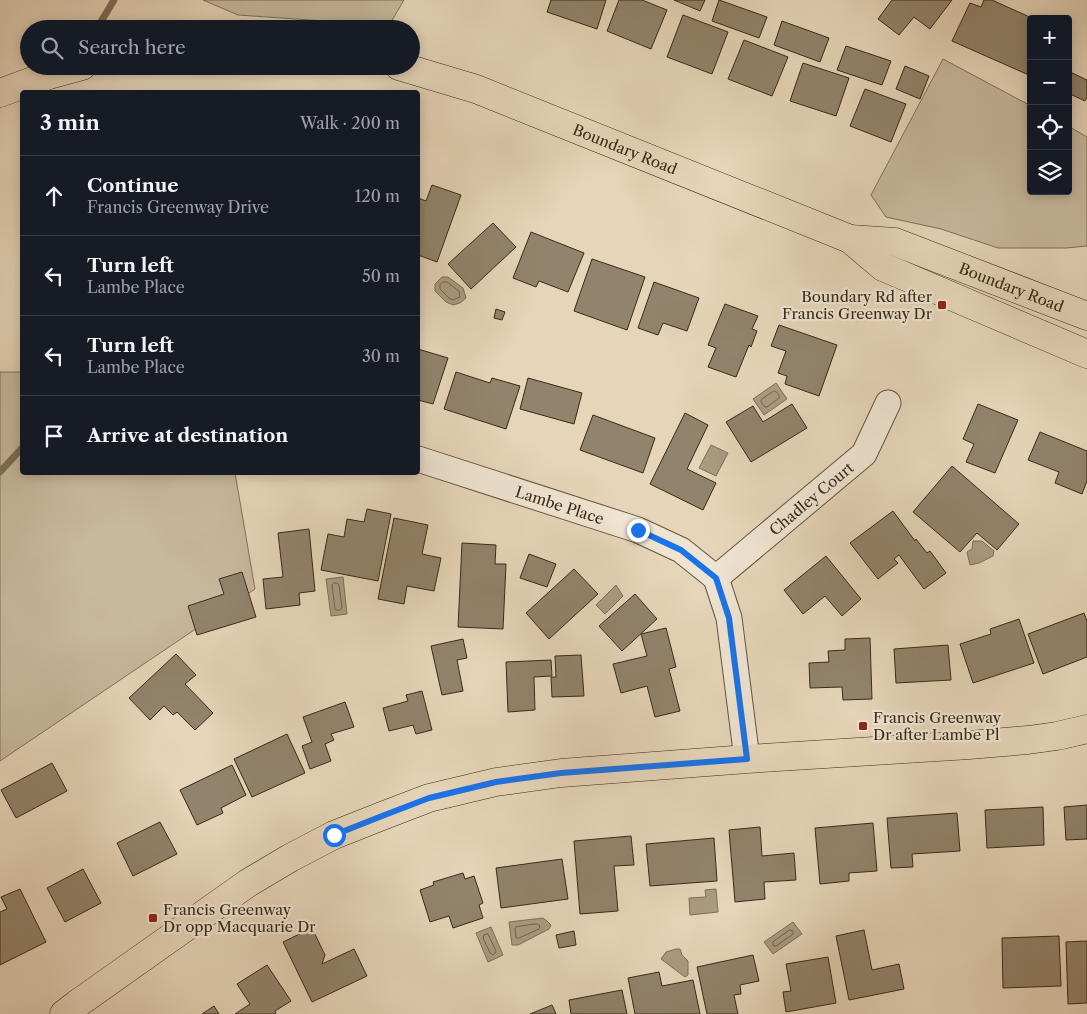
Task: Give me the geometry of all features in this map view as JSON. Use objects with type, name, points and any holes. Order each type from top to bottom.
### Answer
[{"type":"main road","name":"Boundary Road","points":[[420,72],[476,88],[850,239],[895,242],[1087,316]]},
{"type":"main road","points":[[0,93],[46,75]]},
{"type":"main road","name":"Boundary Road","points":[[850,239],[883,268],[1087,354]]},
{"type":"main road","points":[[64,1014],[248,883],[290,858],[334,835],[429,798],[496,782],[561,773],[969,745],[1028,740],[1087,729]]},
{"type":"street","name":"Chadley Court","points":[[716,578],[864,454],[888,403]]},
{"type":"street","name":"Lambe Place","points":[[420,460],[638,530],[681,550],[716,578]]},
{"type":"street","points":[[716,578],[729,618],[747,759]]},
{"type":"shaded area","points":[[203,0],[404,0],[392,20],[310,20],[238,15]]},
{"type":"shaded area","points":[[943,59],[1027,104],[1027,195],[1072,195],[1072,128],[1087,137],[1087,246],[1066,248],[998,248],[941,229],[886,217],[871,195]]},
{"type":"shaded area","points":[[0,372],[20,372],[20,475],[235,475],[255,589],[0,761]]},
{"type":"water","points":[[442,277],[448,277],[463,288],[466,298],[460,303],[453,305],[446,302],[435,291],[435,284]]},
{"type":"water","points":[[776,383],[787,399],[764,415],[753,399]]},
{"type":"water","points":[[711,445],[728,453],[716,476],[699,468]]},
{"type":"water","points":[[973,541],[982,541],[994,551],[993,556],[970,565],[967,552],[972,549]]},
{"type":"water","points":[[343,577],[347,614],[331,616],[326,579]]},
{"type":"water","points":[[616,585],[623,596],[605,614],[596,605]]},
{"type":"water","points":[[716,889],[718,912],[690,915],[689,898],[706,897],[705,890]]},
{"type":"water","points":[[543,918],[551,925],[549,929],[518,945],[512,945],[509,922]]},
{"type":"water","points":[[793,922],[802,934],[773,954],[764,942]]},
{"type":"water","points":[[491,927],[503,955],[488,962],[476,933]]},
{"type":"water","points":[[680,949],[682,955],[688,961],[688,975],[685,977],[661,959],[666,952]]},
{"type":"building","points":[[551,0],[606,0],[597,29],[547,12]]},
{"type":"building","points":[[619,0],[642,0],[667,10],[651,49],[607,31]]},
{"type":"building","points":[[674,0],[705,0],[700,11]]},
{"type":"building","points":[[719,0],[767,17],[759,38],[712,21]]},
{"type":"building","points":[[892,0],[952,0],[930,29],[914,17],[899,35],[878,19]]},
{"type":"building","points":[[984,0],[992,0],[1027,16],[1027,74],[952,41],[970,3],[981,7]]},
{"type":"building","points":[[683,15],[728,32],[712,74],[667,57]]},
{"type":"building","points":[[782,21],[829,38],[820,62],[774,45]]},
{"type":"building","points":[[744,40],[788,57],[772,96],[728,79]]},
{"type":"building","points":[[846,46],[891,61],[882,85],[837,70]]},
{"type":"building","points":[[803,63],[849,78],[836,116],[790,101]]},
{"type":"building","points":[[905,66],[929,76],[920,99],[896,89]]},
{"type":"building","points":[[1072,73],[1087,80],[1087,97],[1085,101],[1072,95]]},
{"type":"building","points":[[865,89],[906,104],[891,142],[850,126]]},
{"type":"building","points":[[432,185],[461,195],[437,262],[420,256],[420,199],[426,201]]},
{"type":"building","points":[[493,223],[516,247],[471,289],[448,264]]},
{"type":"building","points":[[531,232],[584,253],[568,292],[539,281],[536,287],[513,278]]},
{"type":"building","points":[[592,259],[645,277],[627,330],[574,311]]},
{"type":"building","points":[[654,282],[699,298],[687,331],[663,323],[658,335],[638,328]]},
{"type":"building","points":[[725,304],[758,316],[752,329],[757,331],[736,377],[708,367],[716,348],[708,345]]},
{"type":"building","points":[[496,309],[505,312],[502,320],[494,318]]},
{"type":"building","points":[[779,325],[837,345],[819,396],[785,384],[787,376],[778,373],[786,351],[771,346]]},
{"type":"building","points":[[420,350],[448,358],[433,404],[420,401]]},
{"type":"building","points":[[456,372],[490,383],[492,378],[520,386],[506,429],[444,409]]},
{"type":"building","points":[[528,378],[582,393],[574,424],[520,409]]},
{"type":"building","points":[[792,404],[807,428],[751,462],[726,422],[753,406],[763,422]]},
{"type":"building","points":[[978,404],[1018,420],[995,473],[966,462],[974,444],[963,439]]},
{"type":"building","points":[[685,413],[708,425],[687,469],[716,483],[703,510],[650,484]]},
{"type":"building","points":[[593,415],[655,438],[643,473],[580,450]]},
{"type":"building","points":[[1040,432],[1087,451],[1087,481],[1082,494],[1055,483],[1059,472],[1028,460]]},
{"type":"building","points":[[952,466],[1019,524],[997,550],[977,533],[960,552],[913,512]]},
{"type":"building","points":[[367,509],[391,514],[378,581],[321,570],[328,534],[344,537],[347,519],[364,522]]},
{"type":"building","points":[[893,511],[915,541],[916,539],[927,553],[930,551],[946,573],[924,589],[899,555],[894,559],[898,563],[878,579],[850,543]]},
{"type":"building","points":[[394,518],[428,525],[422,554],[441,558],[434,591],[407,586],[404,604],[378,599]]},
{"type":"building","points":[[309,529],[315,591],[299,593],[300,605],[266,609],[263,579],[283,577],[278,533]]},
{"type":"building","points":[[462,543],[496,545],[495,564],[506,564],[503,629],[458,627]]},
{"type":"building","points":[[529,554],[556,564],[547,587],[520,578]]},
{"type":"building","points":[[826,556],[861,599],[842,616],[825,596],[803,614],[784,590]]},
{"type":"building","points":[[574,569],[598,594],[549,639],[526,613]]},
{"type":"building","points":[[242,572],[256,617],[197,635],[188,606],[224,594],[219,579]]},
{"type":"building","points":[[635,594],[657,619],[622,651],[599,626]]},
{"type":"building","points":[[1084,613],[1087,621],[1087,657],[1043,674],[1028,634]]},
{"type":"building","points":[[1019,619],[1034,663],[973,683],[960,644],[991,634],[990,629]]},
{"type":"building","points":[[666,628],[676,667],[669,669],[680,711],[655,717],[647,686],[621,693],[613,664],[647,656],[641,634]]},
{"type":"building","points":[[870,638],[872,699],[843,700],[842,687],[810,688],[809,663],[829,662],[828,651],[845,650],[845,639]]},
{"type":"building","points":[[463,639],[467,658],[457,660],[463,691],[442,695],[431,646]]},
{"type":"building","points":[[948,645],[951,680],[896,683],[894,649]]},
{"type":"building","points":[[176,654],[196,675],[185,684],[213,713],[195,730],[177,712],[173,715],[164,706],[150,720],[129,698]]},
{"type":"building","points":[[581,655],[584,696],[552,697],[551,677],[556,677],[555,656]]},
{"type":"building","points":[[551,660],[552,676],[534,677],[535,710],[508,712],[506,662]]},
{"type":"building","points":[[422,691],[432,730],[416,734],[413,725],[389,731],[383,708],[408,701],[406,695]]},
{"type":"building","points":[[345,702],[354,727],[331,734],[334,740],[325,744],[331,761],[310,769],[302,746],[312,742],[303,717]]},
{"type":"building","points":[[287,734],[305,773],[252,797],[234,759]]},
{"type":"building","points":[[52,763],[67,791],[16,818],[1,790]]},
{"type":"building","points":[[232,765],[246,795],[221,808],[223,813],[197,825],[180,790]]},
{"type":"building","points":[[1087,805],[1087,839],[1066,840],[1064,807]]},
{"type":"building","points":[[1043,807],[1044,845],[987,848],[985,810]]},
{"type":"building","points":[[957,813],[960,851],[912,854],[913,867],[891,868],[887,818]]},
{"type":"building","points":[[160,822],[177,854],[133,876],[117,843]]},
{"type":"building","points":[[873,823],[877,871],[849,873],[849,881],[820,884],[815,828]]},
{"type":"building","points":[[760,827],[762,856],[794,853],[796,880],[764,882],[765,899],[735,902],[729,830]]},
{"type":"building","points":[[631,836],[634,865],[614,866],[618,911],[580,914],[574,841]]},
{"type":"building","points":[[714,838],[717,881],[650,886],[646,844]]},
{"type":"building","points":[[562,859],[568,899],[501,908],[496,868]]},
{"type":"building","points":[[83,869],[101,903],[65,922],[47,888]]},
{"type":"building","points":[[463,873],[465,879],[474,876],[483,903],[479,905],[483,918],[453,928],[449,916],[430,922],[420,890],[434,885],[433,882]]},
{"type":"building","points":[[20,889],[46,942],[0,965],[0,912],[7,909],[1,897]]},
{"type":"building","points":[[312,928],[325,955],[322,964],[354,949],[367,976],[312,1002],[283,942]]},
{"type":"building","points":[[864,930],[872,970],[899,964],[904,989],[849,1000],[836,936]]},
{"type":"building","points":[[574,931],[576,945],[559,948],[556,935]]},
{"type":"building","points":[[1059,936],[1061,986],[1003,988],[1002,938]]},
{"type":"building","points":[[1087,941],[1087,1003],[1068,1004],[1066,942]]},
{"type":"building","points":[[753,955],[759,981],[740,985],[741,994],[734,995],[738,1014],[707,1014],[697,967]]},
{"type":"building","points":[[828,957],[836,1003],[786,1012],[783,992],[791,991],[786,964]]},
{"type":"building","points":[[267,965],[291,1001],[275,1011],[276,1014],[235,1014],[250,1004],[237,984]]},
{"type":"building","points":[[659,972],[662,986],[693,980],[700,1014],[635,1014],[628,978]]},
{"type":"building","points":[[622,990],[627,1014],[571,1014],[569,1000]]},
{"type":"building","points":[[552,1005],[556,1014],[530,1014]]},
{"type":"building","points":[[214,1006],[219,1014],[202,1014]]},
{"type":"waterway","points":[[102,20],[114,0]]},
{"type":"waterway","points":[[0,472],[20,450]]},
{"type":"place","name":"Boundary Rd after Francis Greenway Dr","points":[[942,305]]},
{"type":"place","name":"Francis Greenway Dr after Lambe Pl","points":[[863,726]]},
{"type":"place","name":"Francis Greenway Dr opp Macquarie Dr","points":[[153,918]]},
{"type":"route","points":[[334,835],[429,798],[496,782],[561,773],[747,759],[729,618],[716,578],[681,550],[638,530]]}]
